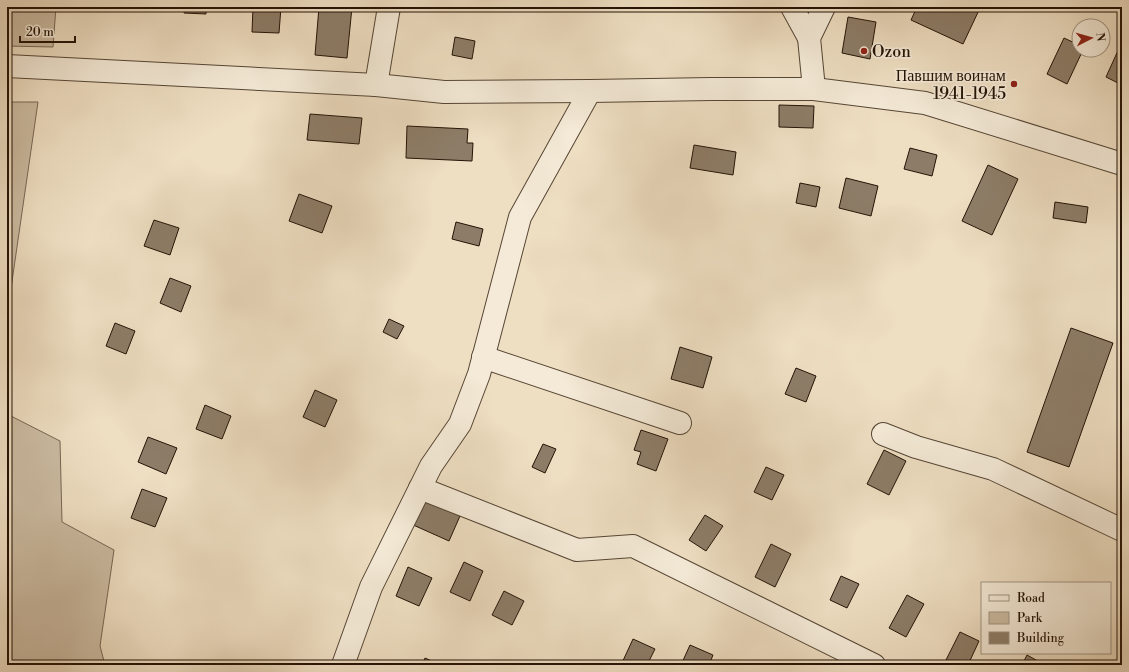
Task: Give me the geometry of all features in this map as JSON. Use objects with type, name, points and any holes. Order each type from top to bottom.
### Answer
[{"type":"street","points":[[376,85],[389,7]]},
{"type":"street","points":[[792,7],[809,38],[814,89]]},
{"type":"street","points":[[809,38],[824,7]]},
{"type":"street","points":[[7,66],[376,85],[444,92],[814,89],[925,103],[1122,164]]},
{"type":"street","points":[[343,665],[371,587],[431,466],[460,424],[479,374],[520,217],[590,92]]},
{"type":"street","points":[[483,357],[680,423]]},
{"type":"street","points":[[883,434],[916,447],[993,470],[1122,530]]},
{"type":"street","points":[[420,488],[577,550],[633,546],[874,665]]},
{"type":"green space","points":[[7,7],[56,7],[53,47],[7,46]]},
{"type":"green space","points":[[7,102],[38,102],[7,316]]},
{"type":"green space","points":[[7,414],[60,441],[62,522],[114,550],[100,646],[105,665],[7,665]]},
{"type":"building","points":[[149,7],[176,7],[175,11],[149,9]]},
{"type":"building","points":[[185,7],[206,7],[206,14],[184,13]]},
{"type":"building","points":[[253,7],[281,7],[279,33],[252,32]]},
{"type":"building","points":[[319,7],[352,7],[347,58],[315,55]]},
{"type":"building","points":[[917,7],[980,8],[963,44],[911,20]]},
{"type":"building","points":[[848,17],[876,22],[870,59],[842,53]]},
{"type":"building","points":[[455,37],[475,41],[472,59],[452,55]]},
{"type":"building","points":[[1064,38],[1071,41],[1071,58],[1079,58],[1067,84],[1047,74]]},
{"type":"building","points":[[1121,44],[1122,45],[1122,85],[1106,77]]},
{"type":"building","points":[[779,105],[814,106],[813,128],[779,127]]},
{"type":"building","points":[[310,114],[362,118],[359,144],[307,140]]},
{"type":"building","points":[[407,126],[468,129],[467,143],[473,143],[472,161],[406,158]]},
{"type":"building","points":[[694,145],[736,152],[733,175],[690,168]]},
{"type":"building","points":[[910,148],[937,155],[932,176],[904,169]]},
{"type":"building","points":[[988,165],[1018,179],[992,235],[962,221]]},
{"type":"building","points":[[846,178],[878,186],[871,216],[839,208]]},
{"type":"building","points":[[800,183],[820,187],[816,207],[796,203]]},
{"type":"building","points":[[299,194],[332,206],[322,233],[289,221]]},
{"type":"building","points":[[1055,202],[1088,207],[1086,223],[1053,218]]},
{"type":"building","points":[[154,220],[179,228],[170,255],[144,246]]},
{"type":"building","points":[[456,222],[483,229],[479,246],[452,239]]},
{"type":"building","points":[[170,278],[191,286],[181,312],[160,303]]},
{"type":"building","points":[[389,319],[404,326],[397,339],[383,332]]},
{"type":"building","points":[[115,323],[135,331],[126,354],[106,346]]},
{"type":"building","points":[[1071,328],[1113,343],[1069,467],[1027,452]]},
{"type":"building","points":[[680,347],[712,357],[703,388],[671,379]]},
{"type":"building","points":[[796,368],[816,376],[806,402],[785,394]]},
{"type":"building","points":[[315,390],[337,400],[325,427],[303,417]]},
{"type":"building","points":[[205,405],[231,416],[222,439],[196,429]]},
{"type":"building","points":[[641,430],[668,439],[656,471],[637,464],[641,452],[634,450]]},
{"type":"building","points":[[148,437],[177,448],[166,474],[138,462]]},
{"type":"building","points":[[543,444],[556,449],[545,473],[532,467]]},
{"type":"building","points":[[884,450],[906,461],[889,495],[867,484]]},
{"type":"building","points":[[766,467],[784,475],[772,500],[754,492]]},
{"type":"building","points":[[142,489],[167,498],[155,527],[131,518]]},
{"type":"building","points":[[423,499],[460,516],[449,541],[411,524]]},
{"type":"building","points":[[705,515],[723,526],[706,551],[689,540]]},
{"type":"building","points":[[771,544],[791,554],[775,587],[755,577]]},
{"type":"building","points":[[464,562],[483,571],[470,601],[450,592]]},
{"type":"building","points":[[408,567],[432,578],[419,606],[396,596]]},
{"type":"building","points":[[841,576],[859,584],[847,608],[830,600]]},
{"type":"building","points":[[504,591],[524,601],[512,625],[492,615]]},
{"type":"building","points":[[907,595],[924,604],[906,637],[889,628]]},
{"type":"building","points":[[960,632],[979,641],[968,665],[957,665],[946,660]]},
{"type":"building","points":[[633,639],[655,649],[647,665],[621,665]]},
{"type":"building","points":[[690,645],[713,655],[709,665],[681,665]]},
{"type":"building","points":[[1027,655],[1045,665],[1022,665]]},
{"type":"building","points":[[425,658],[441,665],[422,665]]},
{"type":"place","name":"Ozon","points":[[864,51]]},
{"type":"place","name":"Павшим воинам 1941-1945","points":[[1014,84]]}]
